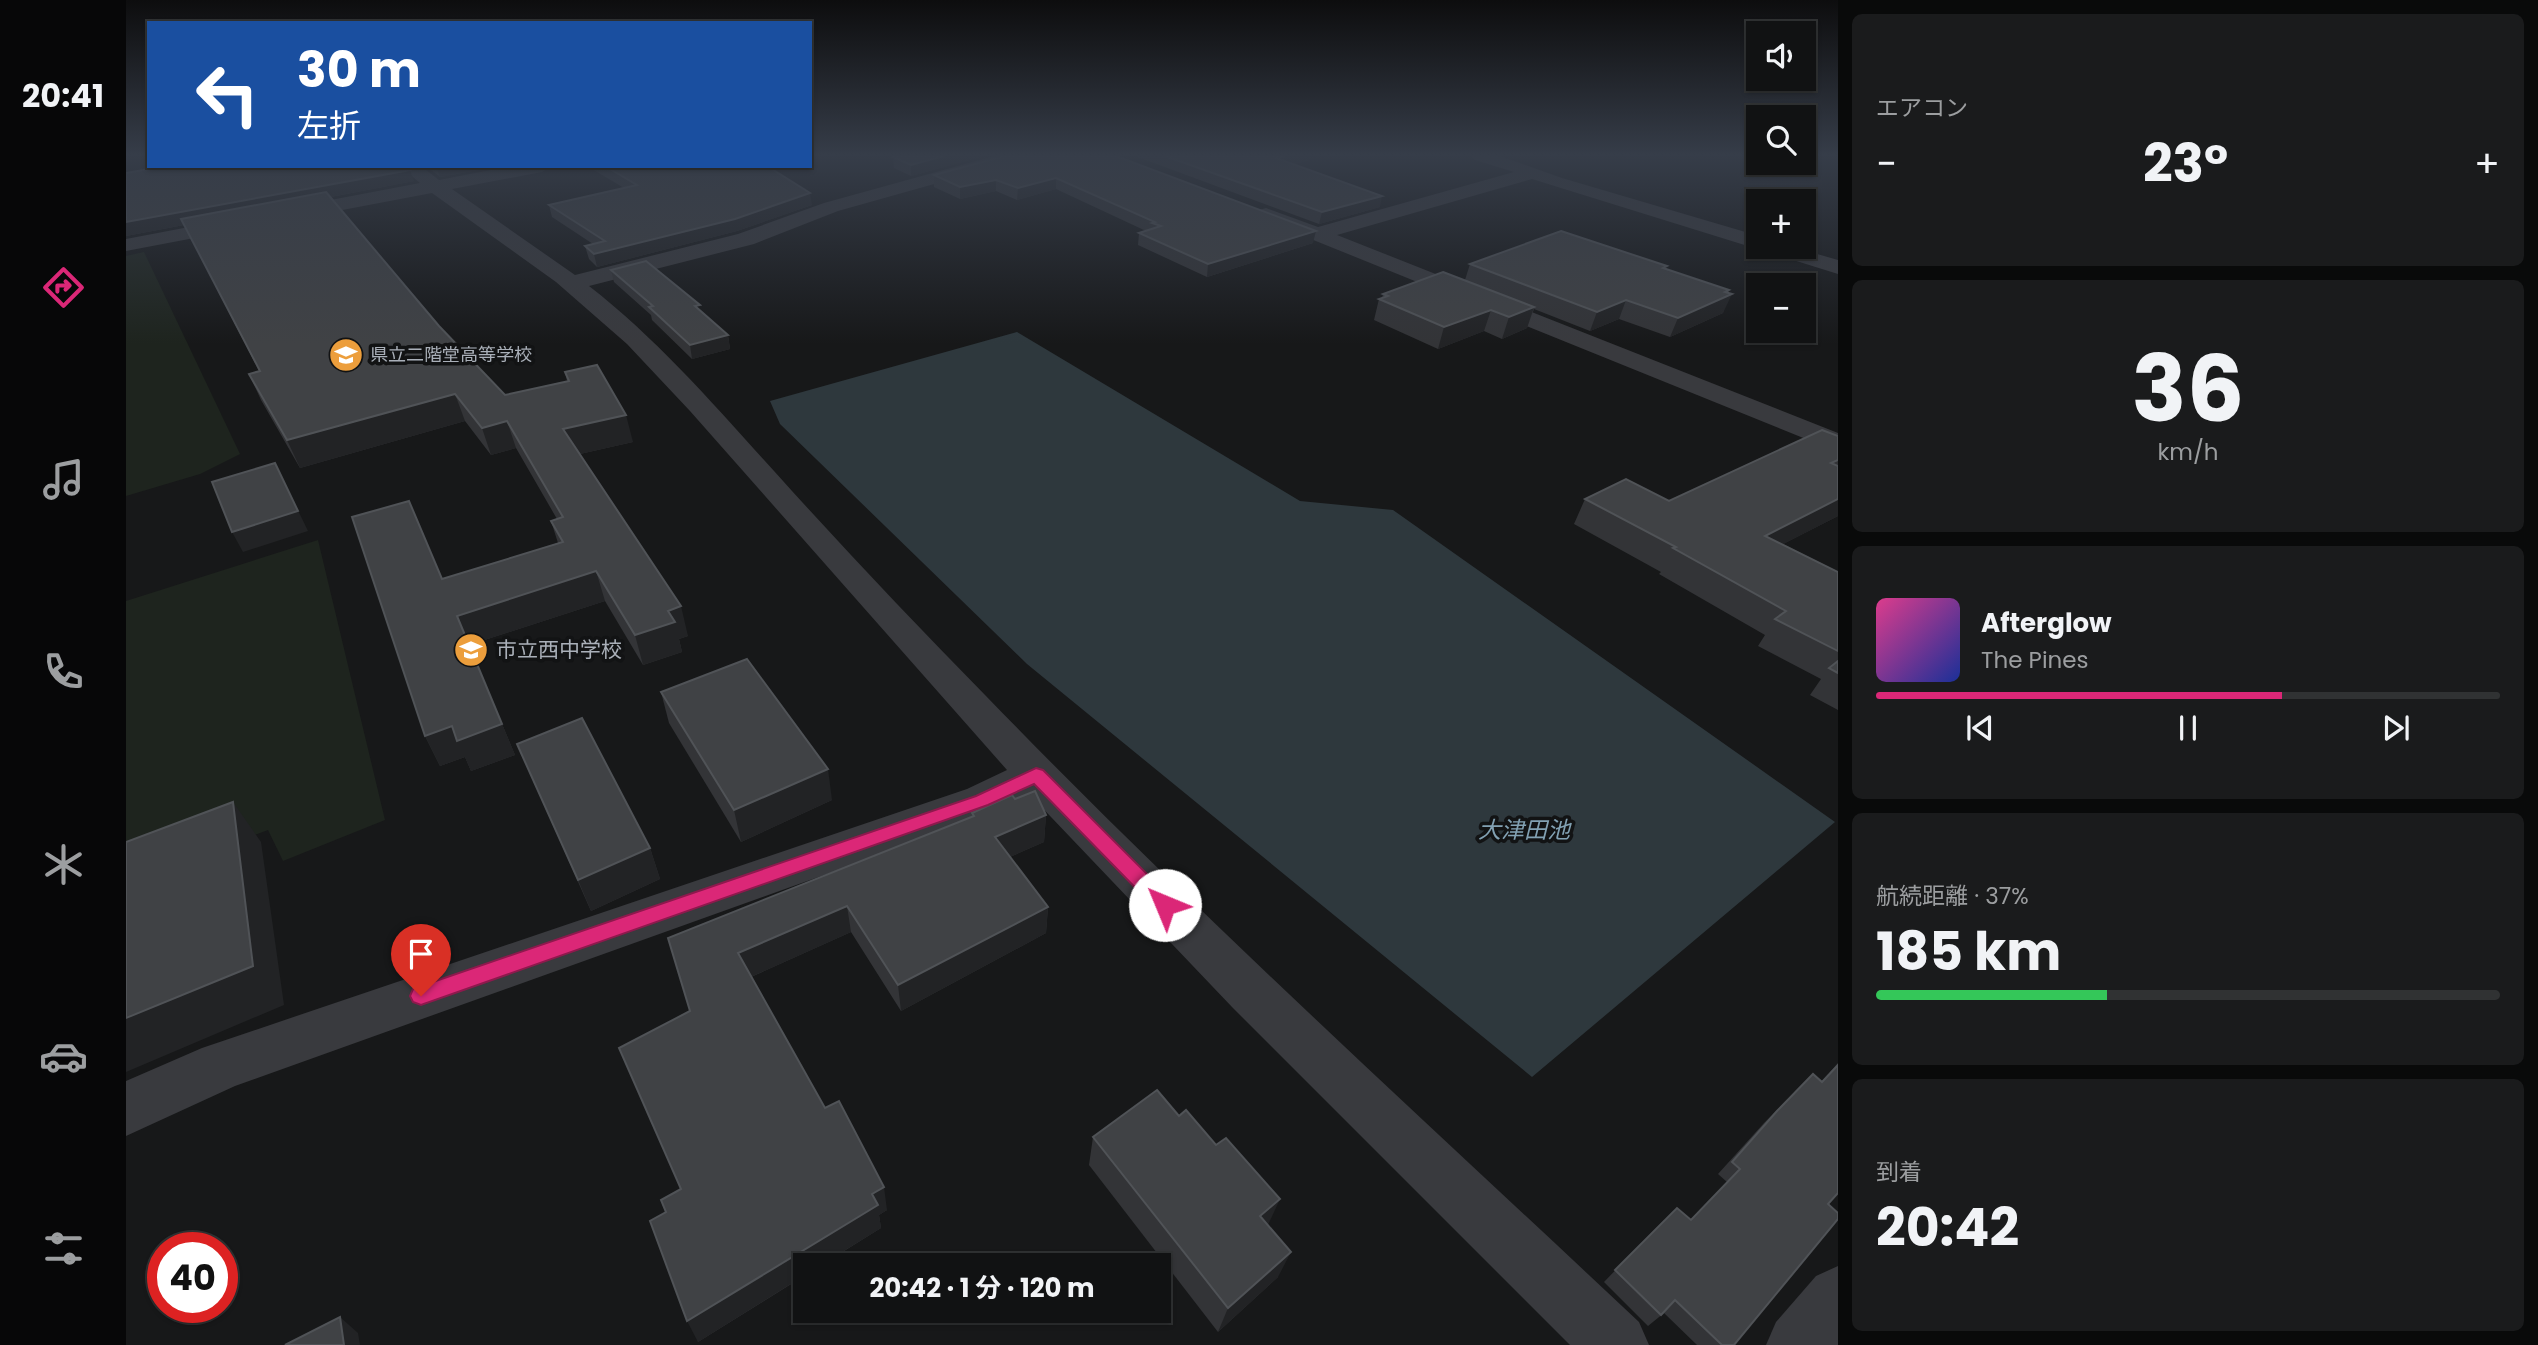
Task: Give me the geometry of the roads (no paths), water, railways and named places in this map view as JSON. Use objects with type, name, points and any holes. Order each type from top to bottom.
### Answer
[{"type":"street","points":[[126,245],[266,219]]},
{"type":"street","points":[[481,219],[572,283],[614,318],[654,358],[866,593],[1036,775],[1256,998],[1616,1345]]},
{"type":"street","points":[[572,283],[746,239],[800,219]]},
{"type":"street","points":[[1278,219],[1838,443]]},
{"type":"street","points":[[1318,234],[1372,219]]},
{"type":"street","points":[[1678,219],[1746,239]]},
{"type":"street","points":[[1812,259],[1838,267]]},
{"type":"street","points":[[126,1109],[221,1066],[982,801],[1036,775]]},
{"type":"street","points":[[1799,1345],[1838,1298]]},
{"type":"water","name":"大津田池","points":[[1017,332],[1300,501],[1393,510],[1835,822],[1532,1077],[1027,664],[780,424],[770,401]]},
{"type":"place","name":"県立二階堂高等学校","points":[[346,355]]},
{"type":"place","name":"市立西中学校","points":[[471,650]]}]
